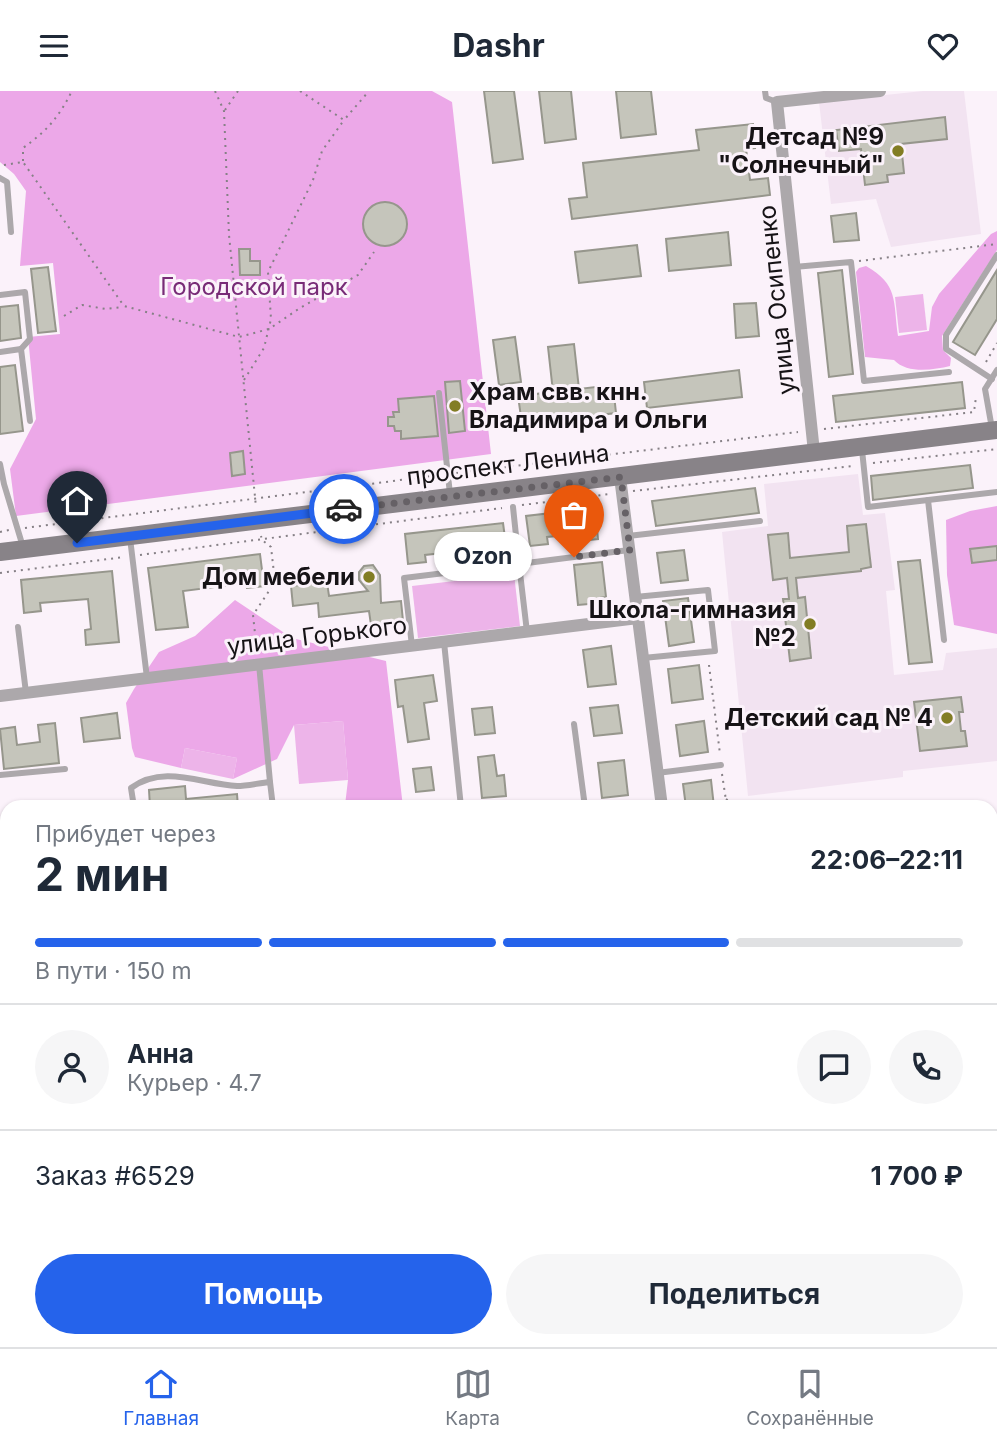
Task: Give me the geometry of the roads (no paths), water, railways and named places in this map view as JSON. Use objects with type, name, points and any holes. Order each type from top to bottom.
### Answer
[{"type":"main road","name":"проспект Ленина","points":[[0,552],[450,496],[622,485],[814,452],[862,455],[991,426]]},
{"type":"street","points":[[777,102],[880,91]]},
{"type":"street","name":"улица Осипенко","points":[[777,102],[814,452]]},
{"type":"street","points":[[622,485],[661,800]]},
{"type":"street","name":"улица Горького","points":[[0,696],[638,618]]},
{"type":"lane","points":[[765,91],[766,98],[777,102]]},
{"type":"lane","points":[[0,178],[7,182],[11,232]]},
{"type":"lane","points":[[992,379],[946,349],[946,335],[997,255]]},
{"type":"lane","points":[[794,267],[851,262],[864,381],[949,372]]},
{"type":"lane","points":[[0,295],[25,292],[30,339],[21,349],[0,352]]},
{"type":"lane","points":[[21,349],[30,421]]},
{"type":"lane","points":[[991,426],[985,389],[997,370]]},
{"type":"lane","points":[[439,393],[450,496]]},
{"type":"lane","points":[[862,455],[868,507],[997,492]]},
{"type":"lane","points":[[0,464],[24,549]]},
{"type":"lane","points":[[928,500],[944,640]]},
{"type":"lane","points":[[513,507],[527,632]]},
{"type":"lane","points":[[628,536],[760,521]]},
{"type":"lane","points":[[130,536],[147,678]]},
{"type":"lane","points":[[412,646],[404,578],[630,550]]},
{"type":"lane","points":[[635,597],[708,590],[715,651],[643,658]]},
{"type":"lane","points":[[18,627],[26,693]]},
{"type":"lane","points":[[444,642],[460,800]]},
{"type":"lane","points":[[259,664],[271,800]]},
{"type":"lane","points":[[574,724],[584,800]]},
{"type":"lane","points":[[657,773],[721,765]]},
{"type":"lane","points":[[0,775],[65,769]]},
{"type":"lane","points":[[133,800],[131,788],[143,779],[184,776],[237,786],[270,782]]},
{"type":"place","name":"Детсад №9 \"Солнечный\"","points":[[898,151]]},
{"type":"place","name":"Храм свв. кнн. Владимира и Ольги","points":[[455,406]]},
{"type":"place","name":"Ozon","points":[[574,557]]},
{"type":"place","name":"Дом мебели","points":[[369,577]]},
{"type":"place","name":"Школа-гимназия №2","points":[[810,624]]},
{"type":"place","name":"Детский сад № 4","points":[[947,718]]},
{"type":"park label","name":"Городской парк","points":[[254,287]]}]
